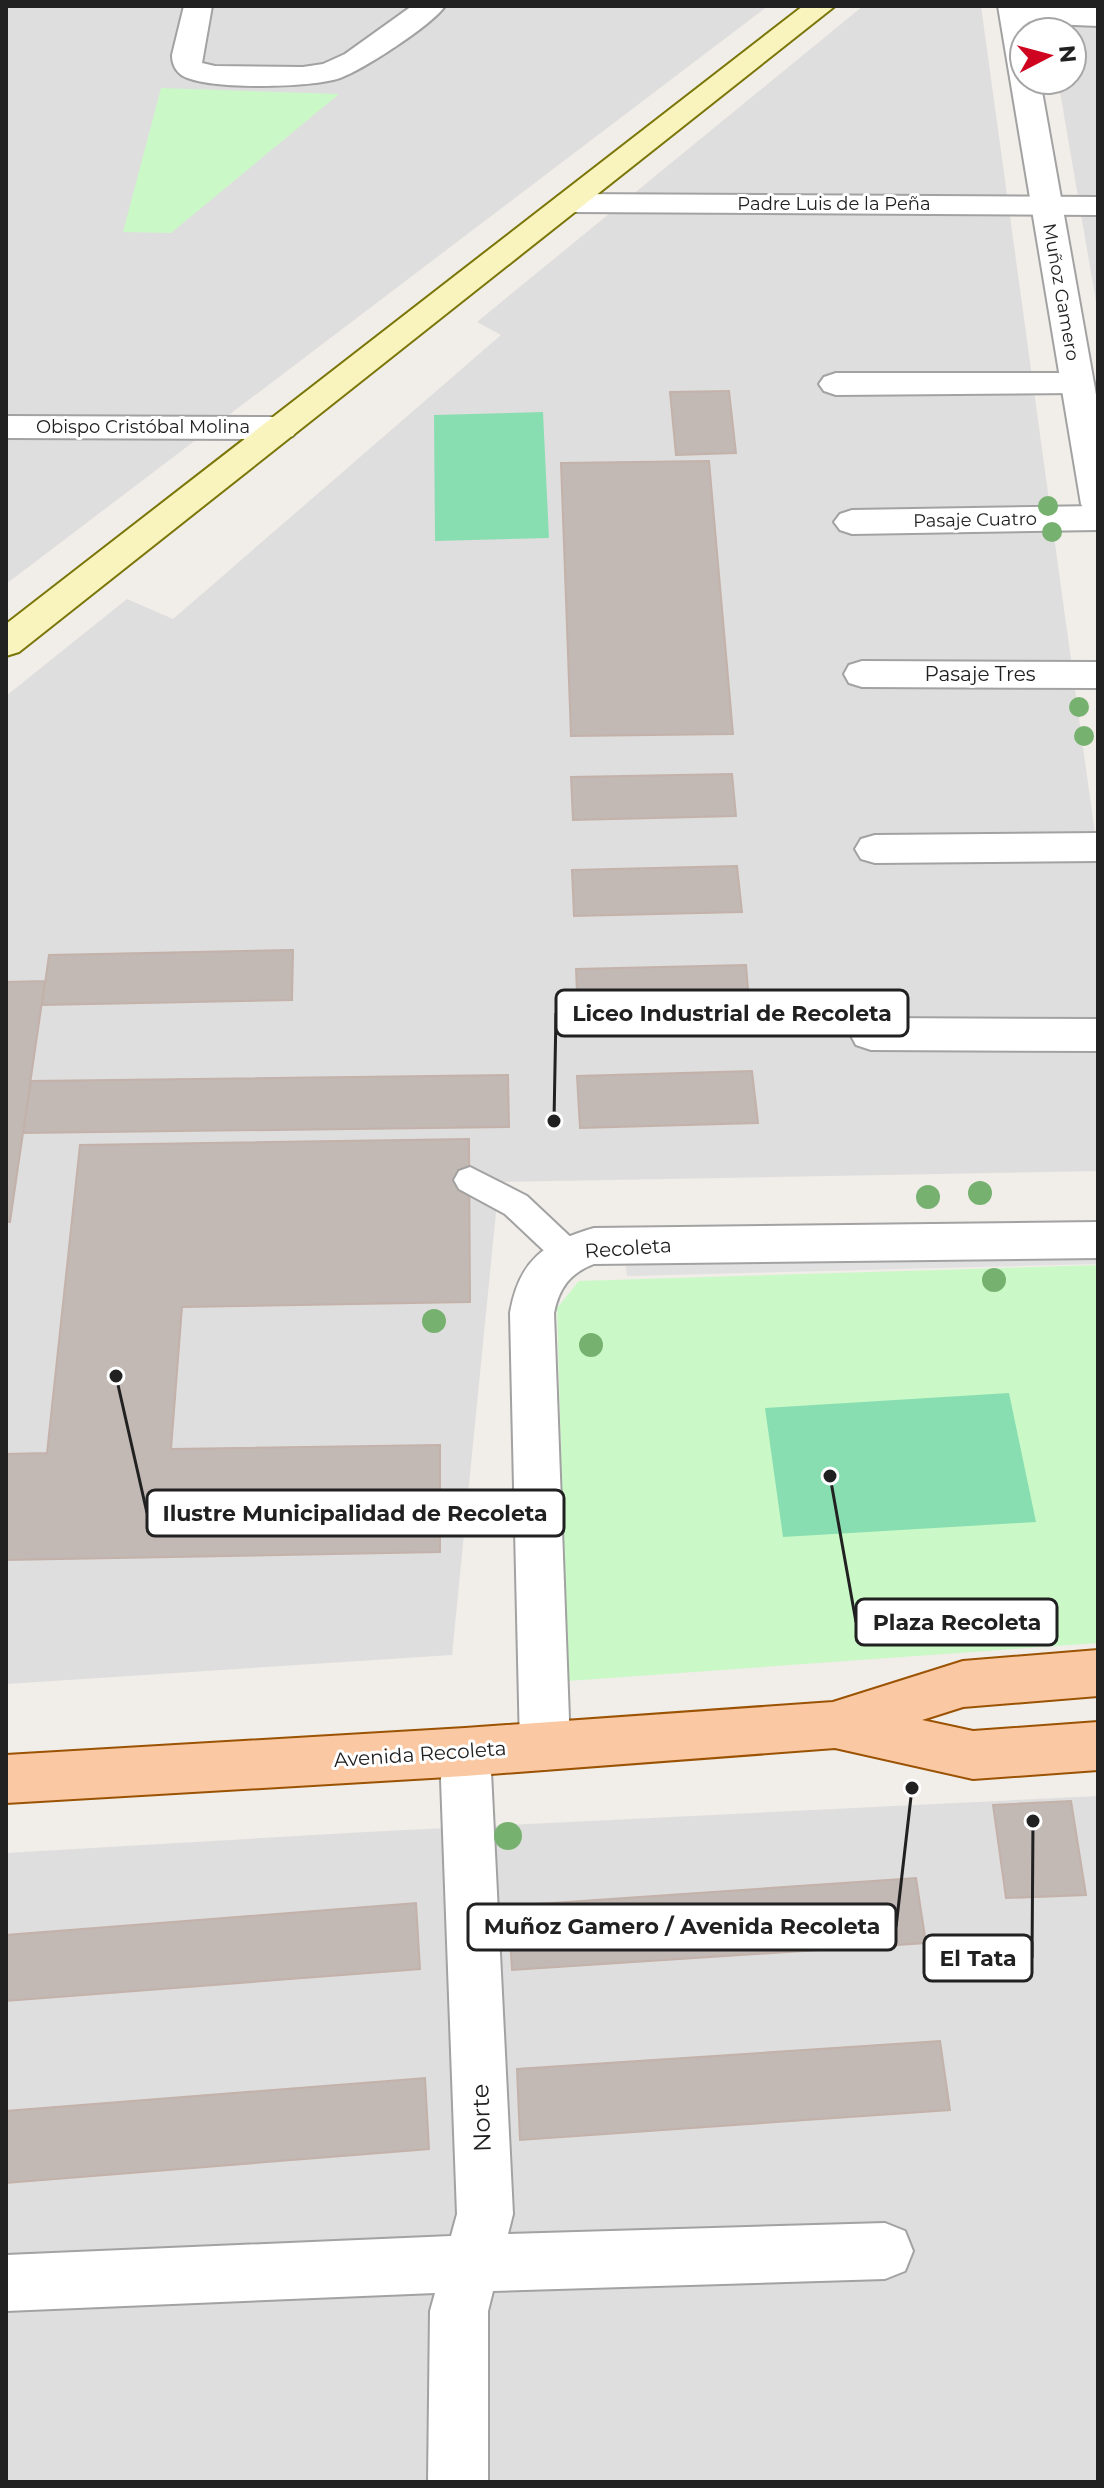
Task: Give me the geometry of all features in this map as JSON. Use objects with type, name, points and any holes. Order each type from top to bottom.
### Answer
[{"type":"main road","points":[[6,643],[821,6]]},
{"type":"main road","name":"Avenida Recoleta","points":[[6,1779],[465,1752],[833,1725],[963,1684],[1098,1673]]},
{"type":"main road","name":"Avenida Recoleta","points":[[833,1725],[973,1755],[1098,1746]]},
{"type":"street","points":[[198,6],[187,55],[187,63],[192,69],[215,75],[303,76],[330,72],[355,60],[431,6]]},
{"type":"street","points":[[1013,11],[1098,17]]},
{"type":"street","name":"Muñoz Gamero","points":[[1027,96],[1098,504]]},
{"type":"street","name":"Padre Luis de la Peña","points":[[569,203],[1098,206]]},
{"type":"street","points":[[836,384],[1077,383]]},
{"type":"street","name":"Obispo Cristóbal Molina","points":[[6,427],[281,428]]},
{"type":"street","name":"Pasaje Cuatro","points":[[852,522],[1098,518]]},
{"type":"street","name":"Pasaje Tres","points":[[862,674],[1098,675]]},
{"type":"street","points":[[875,849],[1098,847]]},
{"type":"street","points":[[871,1034],[1098,1035]]},
{"type":"street","name":"Recoleta","points":[[545,1746],[532,1313],[539,1282],[547,1270],[568,1254],[594,1246],[1098,1240]]},
{"type":"street","name":"Norte","points":[[458,2482],[459,2311],[485,2214],[465,1752]]},
{"type":"street","points":[[6,2283],[473,2263],[885,2251]]},
{"type":"lane","points":[[470,1180],[516,1205],[568,1254]]},
{"type":"shaded area","points":[[6,6],[768,6],[6,584]]},
{"type":"shaded area","points":[[863,6],[981,6],[1098,856],[1098,1171],[499,1182],[452,1655],[6,1684],[6,696],[127,599],[173,619],[501,335],[477,322]]},
{"type":"shaded area","points":[[1046,6],[1098,6],[1098,313],[1061,96],[1088,96],[1088,16],[1048,16]]},
{"type":"shaded area","points":[[1098,1257],[1098,1264],[627,1276],[625,1260]]},
{"type":"shaded area","points":[[1098,1796],[1098,2482],[6,2482],[6,1853]]},
{"type":"green space","points":[[161,88],[339,94],[171,233],[123,232]]},
{"type":"green space","points":[[543,412],[549,538],[435,541],[434,415]]},
{"type":"green space","points":[[1098,1265],[1098,1643],[567,1681],[557,1308],[579,1281]]},
{"type":"green space","points":[[1009,1393],[1036,1522],[783,1537],[765,1408]]},
{"type":"building","points":[[729,391],[736,453],[676,455],[670,392]]},
{"type":"building","points":[[709,461],[733,734],[571,736],[561,463]]},
{"type":"building","points":[[732,774],[736,816],[573,820],[571,777]]},
{"type":"building","points":[[737,866],[742,912],[574,916],[572,870]]},
{"type":"building","points":[[293,950],[292,1000],[42,1005],[49,955]]},
{"type":"building","points":[[746,965],[750,1014],[578,1018],[576,969]]},
{"type":"building","points":[[45,981],[10,1222],[6,1222],[6,982]]},
{"type":"building","points":[[752,1071],[758,1123],[580,1128],[577,1076]]},
{"type":"building","points":[[508,1075],[509,1127],[23,1133],[31,1081]]},
{"type":"building","points":[[469,1139],[470,1302],[182,1307],[171,1449],[440,1445],[440,1552],[6,1560],[6,1454],[47,1453],[80,1145]]},
{"type":"building","points":[[1071,1801],[1086,1895],[1006,1898],[993,1805]]},
{"type":"building","points":[[916,1878],[926,1943],[512,1970],[508,1906]]},
{"type":"building","points":[[416,1903],[420,1969],[6,2001],[6,1935]]},
{"type":"building","points":[[940,2041],[950,2110],[520,2140],[517,2069]]},
{"type":"building","points":[[425,2078],[429,2149],[6,2183],[6,2111]]},
{"type":"place","name":"Liceo Industrial de Recoleta","points":[[554,1121]]},
{"type":"place","name":"Ilustre Municipalidad de Recoleta","points":[[116,1376]]},
{"type":"place","name":"Plaza Recoleta","points":[[830,1476]]},
{"type":"place","name":"Muñoz Gamero / Avenida Recoleta","points":[[912,1788]]},
{"type":"place","name":"El Tata","points":[[1033,1821]]}]
